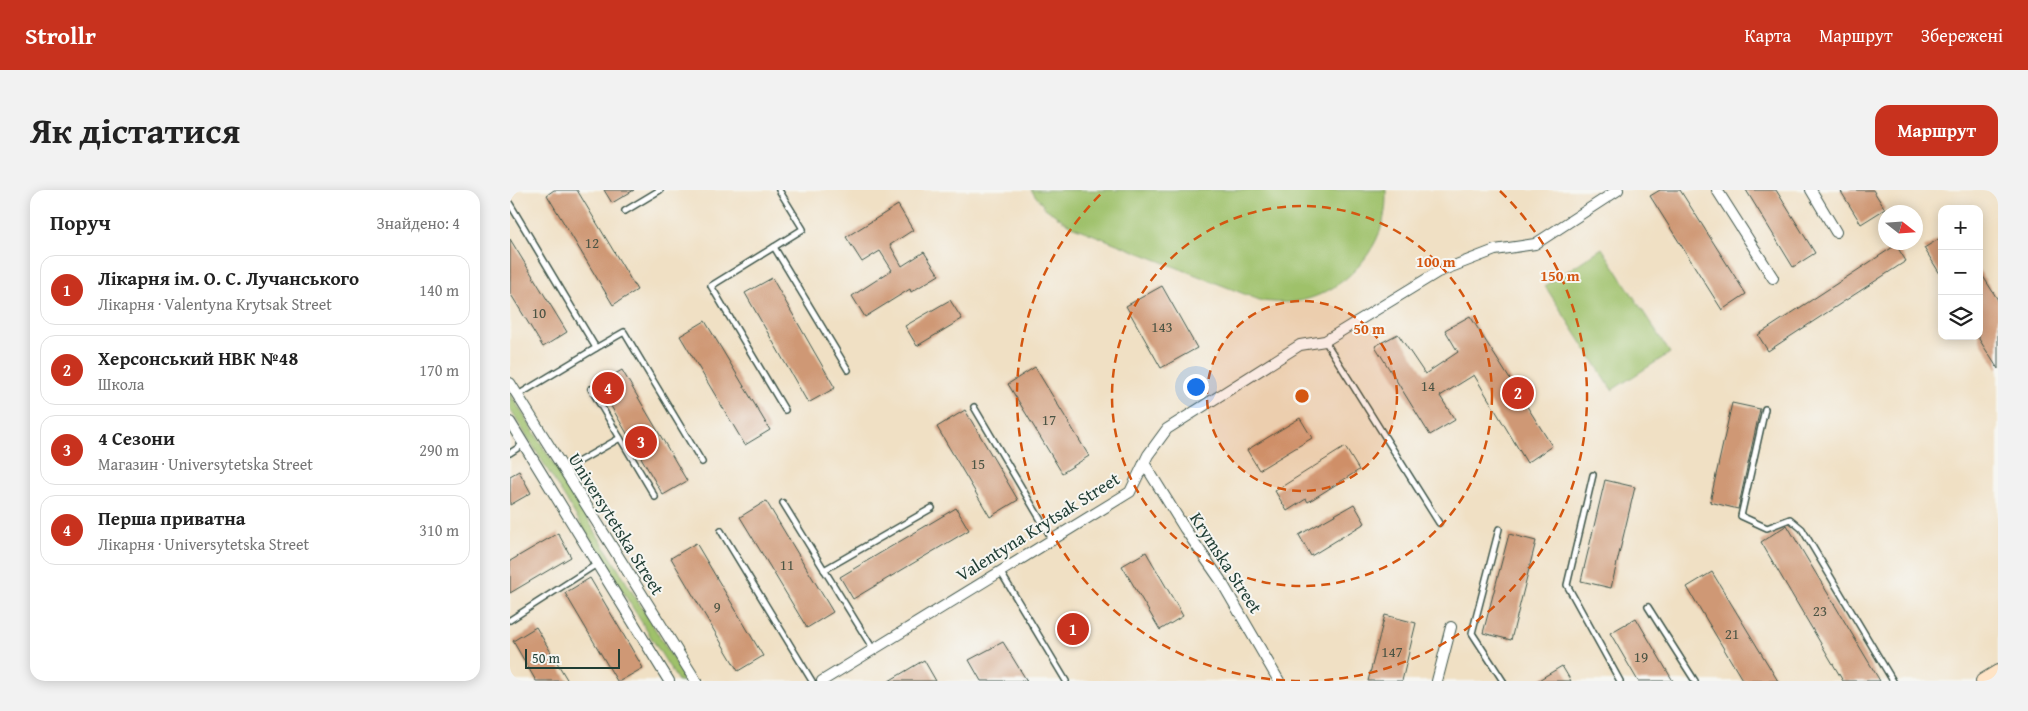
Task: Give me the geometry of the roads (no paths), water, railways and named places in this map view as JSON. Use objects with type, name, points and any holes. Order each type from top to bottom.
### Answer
[{"type":"main road","points":[[1983,681],[1998,672]]},
{"type":"street","name":"Valentyna Krytsak Street","points":[[822,681],[1130,492],[1148,455],[1167,430],[1300,345],[1325,341],[1438,272],[1495,250],[1535,244],[1618,190]]},
{"type":"street","points":[[1718,190],[1773,278]]},
{"type":"street","points":[[1811,190],[1836,232]]},
{"type":"street","name":"Universytetska Street","points":[[510,383],[696,681]]},
{"type":"street","name":"Universytetska Street","points":[[510,422],[669,681]]},
{"type":"street","name":"Krymska Street","points":[[1144,463],[1185,529],[1221,581],[1279,681]]},
{"type":"street","points":[[1437,681],[1451,627]]},
{"type":"lane","points":[[625,211],[660,190]]},
{"type":"lane","points":[[779,190],[803,229],[711,286],[786,410]]},
{"type":"lane","points":[[510,204],[596,348]]},
{"type":"lane","points":[[774,247],[848,370]]},
{"type":"lane","points":[[518,395],[624,332],[702,462]]},
{"type":"lane","points":[[1325,341],[1439,523]]},
{"type":"lane","points":[[591,388],[655,497]]},
{"type":"lane","points":[[974,407],[1052,539]]},
{"type":"lane","points":[[1765,409],[1741,516],[1767,528],[1790,519],[1802,529],[1893,681]]},
{"type":"lane","points":[[564,470],[620,438]]},
{"type":"lane","points":[[510,453],[524,444]]},
{"type":"lane","points":[[1593,475],[1567,585],[1620,681]]},
{"type":"lane","points":[[783,503],[873,650]]},
{"type":"lane","points":[[824,570],[932,508]]},
{"type":"lane","points":[[1498,529],[1472,633],[1504,681]]},
{"type":"lane","points":[[721,531],[812,681]]},
{"type":"lane","points":[[510,620],[597,564]]},
{"type":"lane","points":[[999,571],[1066,681]]},
{"type":"lane","points":[[1648,607],[1695,681]]},
{"type":"place","name":"Перша приватна","points":[[608,388]]},
{"type":"place","name":"Херсонський НВК №48","points":[[1518,393]]},
{"type":"place","name":"4 Сезони","points":[[641,442]]},
{"type":"place","name":"Лікарня ім. О. С. Лучанського","points":[[1073,629]]}]
